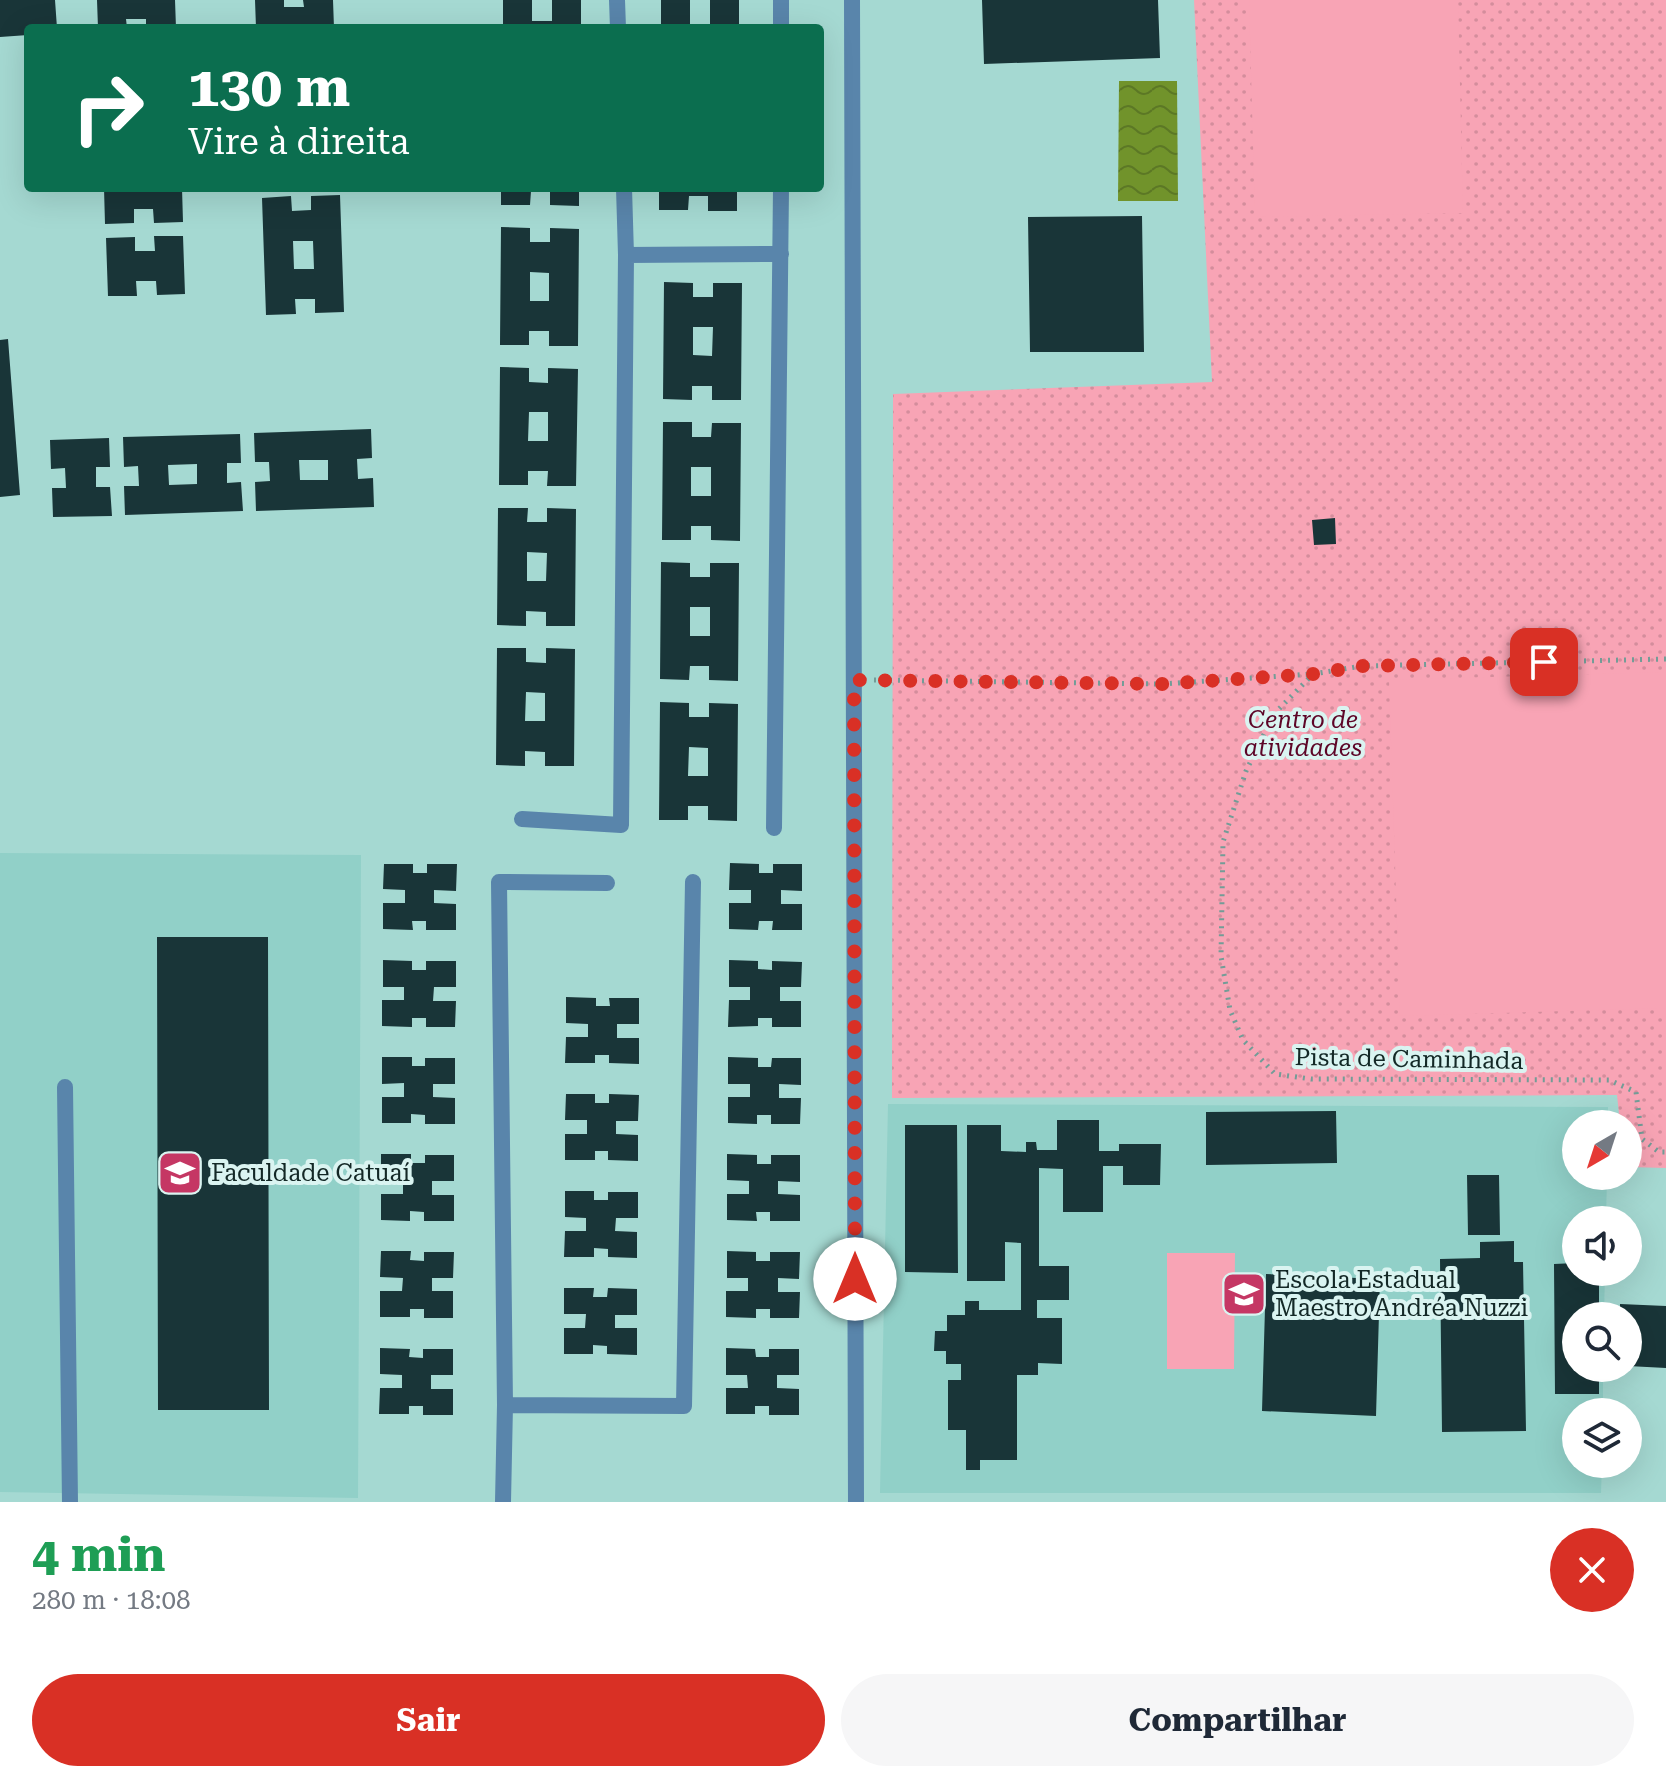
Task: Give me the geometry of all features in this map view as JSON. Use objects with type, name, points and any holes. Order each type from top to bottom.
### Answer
[{"type":"street","points":[[617,0],[618,24]]},
{"type":"street","points":[[781,0],[781,24]]},
{"type":"street","points":[[852,0],[856,1502]]},
{"type":"street","points":[[522,819],[621,825],[624,192]]},
{"type":"street","points":[[774,828],[781,192]]},
{"type":"street","points":[[626,255],[781,254]]},
{"type":"street","points":[[503,1502],[505,1405],[499,882],[607,883]]},
{"type":"street","points":[[505,1405],[684,1406],[693,882]]},
{"type":"street","points":[[65,1087],[70,1502]]},
{"type":"path","points":[[854,680],[1162,684],[1313,674],[1362,666],[1666,659]]},
{"type":"path","name":"Pista de Caminhada","points":[[1313,674],[1274,714],[1246,771],[1223,842],[1221,956],[1230,1010],[1243,1040],[1275,1074],[1311,1079],[1609,1080],[1636,1092],[1642,1139],[1659,1152],[1666,1152]]},
{"type":"shaded area","name":"Faculdade Catuaí","points":[[0,853],[361,855],[358,1498],[0,1492]]},
{"type":"shaded area","name":"Escola Estadual Maestro Andréa Nuzzi","points":[[888,1104],[1608,1107],[1608,1110],[1562,1110],[1562,1190],[1607,1190],[1606,1206],[1562,1206],[1562,1286],[1605,1286],[1604,1302],[1562,1302],[1562,1382],[1603,1382],[1603,1398],[1562,1398],[1562,1478],[1602,1478],[1601,1493],[880,1493]]},
{"type":"green space","name":"Centro de atividades","points":[[1194,0],[1666,0],[1666,1168],[1642,1167],[1642,1110],[1619,1110],[1617,1095],[892,1098],[893,394],[1212,382]]},
{"type":"green space","points":[[1249,0],[1458,0],[1463,213],[1255,217]]},
{"type":"green space","points":[[1666,672],[1666,1008],[1400,1016],[1389,680]]},
{"type":"green space","points":[[1167,1253],[1235,1253],[1234,1369],[1167,1369]]},
{"type":"water","points":[[1119,81],[1177,81],[1178,201],[1118,201]]},
{"type":"building","points":[[0,0],[55,0],[57,24],[24,24],[24,35],[0,37]]},
{"type":"building","points":[[97,0],[175,0],[176,24],[146,24],[146,19],[126,19],[127,24],[98,24]]},
{"type":"building","points":[[255,0],[284,0],[284,7],[304,7],[303,0],[333,0],[334,24],[256,24]]},
{"type":"building","points":[[503,0],[532,0],[532,21],[552,21],[552,0],[581,0],[581,24],[503,24]]},
{"type":"building","points":[[661,0],[690,0],[690,24],[661,24]]},
{"type":"building","points":[[710,0],[739,0],[739,24],[710,24]]},
{"type":"building","points":[[982,0],[1158,0],[1160,58],[984,64]]},
{"type":"building","points":[[104,192],[182,192],[183,222],[154,223],[153,209],[134,209],[134,223],[105,224]]},
{"type":"building","points":[[501,192],[531,192],[530,205],[501,205]]},
{"type":"building","points":[[550,192],[579,192],[579,206],[550,205]]},
{"type":"building","points":[[659,192],[737,192],[737,211],[708,211],[708,196],[689,196],[688,210],[659,210]]},
{"type":"building","points":[[340,195],[344,312],[315,313],[315,299],[295,299],[296,314],[266,315],[262,198],[291,196],[292,211],[311,210],[311,196]],"holes":[[[293,241],[313,241],[314,269],[294,269]]]},
{"type":"building","points":[[1142,216],[1144,352],[1030,352],[1028,217]]},
{"type":"building","points":[[501,227],[530,228],[530,242],[550,242],[550,228],[579,229],[578,346],[549,346],[549,331],[529,331],[529,345],[500,345]],"holes":[[[530,272],[549,273],[549,301],[530,301]]]},
{"type":"building","points":[[154,236],[183,236],[185,294],[157,295],[156,281],[136,281],[137,296],[108,296],[106,238],[135,237],[135,251],[155,251]]},
{"type":"building","points":[[664,282],[693,283],[693,297],[713,297],[713,283],[742,283],[741,400],[712,400],[712,386],[692,386],[692,400],[663,399]],"holes":[[[693,327],[713,327],[712,356],[693,355]]]},
{"type":"building","points":[[8,339],[20,495],[0,497],[0,340]]},
{"type":"building","points":[[500,367],[529,368],[529,382],[548,383],[548,368],[578,369],[576,486],[547,486],[548,471],[528,471],[528,485],[499,485]],"holes":[[[529,412],[548,412],[548,441],[528,441]]]},
{"type":"building","points":[[663,422],[692,422],[692,437],[711,437],[712,423],[741,423],[740,541],[711,540],[711,526],[691,526],[691,540],[662,540]],"holes":[[[691,467],[711,467],[711,496],[691,496]]]},
{"type":"building","points":[[371,429],[372,458],[357,459],[358,479],[373,478],[374,507],[256,511],[255,482],[270,481],[269,462],[255,462],[254,433]],"holes":[[[299,460],[328,460],[328,480],[300,480]]]},
{"type":"building","points":[[240,434],[241,463],[227,463],[227,483],[241,482],[243,511],[125,515],[124,486],[139,486],[138,466],[124,467],[123,437]],"holes":[[[197,464],[197,484],[169,485],[168,465]]]},
{"type":"building","points":[[109,438],[110,467],[96,467],[96,487],[110,487],[112,516],[53,517],[52,488],[66,488],[65,468],[51,469],[50,440]]},
{"type":"building","points":[[498,508],[528,508],[527,522],[547,522],[547,508],[576,509],[575,626],[546,626],[546,612],[526,611],[526,626],[497,625]],"holes":[[[527,552],[547,553],[546,581],[527,581]]]},
{"type":"building","points":[[1335,518],[1336,544],[1314,545],[1312,520]]},
{"type":"building","points":[[661,562],[690,563],[690,577],[710,577],[710,563],[739,563],[738,681],[709,680],[709,666],[690,666],[689,680],[660,679]],"holes":[[[690,607],[710,607],[710,636],[690,636]]]},
{"type":"building","points":[[497,648],[526,648],[526,662],[546,663],[546,648],[575,649],[574,766],[545,766],[545,752],[525,751],[525,766],[496,765]],"holes":[[[526,692],[545,693],[545,721],[525,721]]]},
{"type":"building","points":[[660,702],[689,703],[689,717],[709,717],[709,703],[738,704],[737,821],[708,820],[708,806],[688,806],[688,820],[659,820]],"holes":[[[689,747],[708,748],[708,776],[688,776]]]},
{"type":"building","points":[[730,863],[759,864],[759,873],[773,873],[773,864],[802,864],[802,891],[781,890],[781,904],[802,904],[802,930],[772,930],[773,921],[759,921],[758,930],[729,929],[729,903],[751,903],[751,890],[729,890]]},
{"type":"building","points":[[384,864],[413,864],[413,873],[427,873],[427,864],[457,864],[456,891],[434,890],[434,903],[456,904],[456,930],[426,930],[426,921],[412,921],[413,930],[383,929],[383,903],[405,903],[405,890],[383,889]]},
{"type":"building","name":"Faculdade Catuaí","points":[[157,937],[268,937],[269,1410],[158,1410]]},
{"type":"building","points":[[383,960],[412,961],[412,970],[426,970],[426,961],[456,961],[456,987],[434,987],[433,1001],[456,1001],[455,1027],[426,1027],[426,1018],[412,1018],[412,1027],[382,1026],[382,1000],[404,1000],[404,987],[383,987]]},
{"type":"building","points":[[729,960],[758,961],[758,969],[772,970],[772,961],[802,962],[801,987],[780,987],[780,1001],[801,1001],[801,1027],[772,1027],[772,1018],[758,1018],[758,1026],[728,1027],[729,1000],[750,1000],[750,987],[729,987]]},
{"type":"building","points":[[566,997],[596,998],[596,1006],[610,1006],[609,998],[639,998],[639,1024],[617,1024],[617,1038],[639,1038],[639,1064],[609,1063],[609,1055],[595,1055],[595,1063],[565,1063],[566,1037],[588,1037],[588,1024],[566,1023]]},
{"type":"building","points":[[382,1057],[412,1057],[412,1066],[425,1066],[425,1058],[455,1058],[455,1084],[433,1084],[433,1097],[455,1098],[455,1124],[425,1124],[425,1115],[411,1114],[411,1123],[382,1123],[382,1097],[404,1097],[404,1083],[382,1084]]},
{"type":"building","points":[[728,1057],[758,1058],[758,1067],[771,1067],[772,1058],[801,1058],[801,1085],[779,1084],[779,1098],[801,1098],[800,1124],[771,1124],[771,1115],[757,1115],[757,1124],[728,1123],[728,1097],[750,1097],[750,1084],[728,1084]]},
{"type":"building","points":[[566,1094],[595,1094],[595,1103],[609,1103],[609,1094],[639,1095],[638,1121],[616,1121],[616,1134],[638,1135],[638,1161],[608,1160],[608,1151],[595,1151],[595,1160],[565,1160],[565,1134],[587,1134],[587,1120],[565,1120]]},
{"type":"building","points":[[1336,1111],[1337,1163],[1206,1165],[1206,1112]]},
{"type":"building","points":[[1057,1120],[1099,1120],[1099,1151],[1119,1151],[1119,1144],[1161,1144],[1160,1185],[1123,1185],[1123,1166],[1103,1166],[1103,1212],[1063,1212],[1063,1169],[1039,1168],[1039,1266],[1069,1266],[1069,1300],[1037,1300],[1037,1318],[1062,1318],[1062,1364],[1038,1363],[1038,1375],[1017,1375],[1017,1460],[980,1460],[980,1470],[966,1470],[966,1430],[948,1430],[948,1380],[961,1380],[961,1364],[946,1364],[946,1351],[934,1351],[935,1331],[947,1331],[947,1315],[965,1315],[965,1301],[979,1301],[979,1310],[1021,1310],[1021,1243],[1005,1242],[1005,1281],[967,1281],[967,1125],[1001,1125],[1001,1151],[1026,1152],[1026,1142],[1036,1142],[1037,1150],[1057,1150]]},
{"type":"building","points":[[905,1125],[957,1125],[958,1273],[905,1272]]},
{"type":"building","points":[[381,1154],[411,1154],[411,1163],[425,1163],[425,1155],[454,1155],[454,1181],[432,1181],[432,1195],[454,1195],[454,1221],[424,1221],[424,1212],[410,1211],[410,1221],[381,1220],[381,1194],[403,1194],[403,1181],[381,1180]]},
{"type":"building","points":[[727,1154],[757,1155],[757,1164],[771,1164],[771,1155],[800,1155],[800,1182],[778,1181],[778,1194],[800,1195],[800,1221],[770,1221],[770,1212],[756,1212],[757,1221],[727,1220],[727,1194],[749,1194],[749,1181],[727,1180]]},
{"type":"building","points":[[1467,1175],[1499,1175],[1500,1235],[1468,1235]]},
{"type":"building","points":[[565,1191],[594,1191],[594,1200],[608,1200],[608,1192],[638,1192],[638,1218],[616,1218],[615,1231],[637,1232],[637,1258],[608,1257],[608,1249],[594,1248],[594,1257],[564,1257],[565,1231],[586,1231],[586,1218],[565,1217]]},
{"type":"building","points":[[1514,1241],[1514,1262],[1523,1262],[1526,1431],[1442,1432],[1440,1259],[1480,1258],[1480,1242]]},
{"type":"building","points":[[381,1251],[411,1251],[410,1260],[424,1261],[424,1252],[454,1252],[453,1278],[432,1278],[432,1291],[453,1291],[453,1318],[424,1318],[424,1309],[410,1309],[410,1317],[380,1317],[380,1291],[402,1291],[403,1278],[380,1277]]},
{"type":"building","points":[[727,1251],[756,1252],[756,1261],[770,1261],[770,1252],[800,1252],[799,1279],[778,1278],[778,1292],[800,1292],[799,1318],[770,1318],[770,1309],[756,1309],[756,1318],[726,1317],[726,1291],[748,1291],[748,1278],[727,1278]]},
{"type":"building","points":[[1554,1264],[1562,1264],[1562,1286],[1599,1286],[1599,1302],[1562,1302],[1562,1382],[1599,1382],[1599,1394],[1555,1394]]},
{"type":"building","points":[[1266,1274],[1380,1279],[1376,1416],[1262,1411]]},
{"type":"building","points":[[564,1288],[594,1288],[593,1297],[607,1297],[608,1288],[637,1289],[637,1315],[615,1315],[615,1328],[637,1328],[637,1355],[607,1354],[607,1346],[593,1345],[593,1354],[564,1354],[564,1328],[585,1328],[586,1314],[564,1314]]},
{"type":"building","points":[[1642,1305],[1666,1306],[1666,1368],[1642,1367]]},
{"type":"building","points":[[380,1348],[410,1349],[409,1357],[423,1358],[423,1349],[453,1349],[453,1375],[431,1375],[431,1389],[453,1389],[453,1415],[423,1415],[423,1406],[409,1406],[409,1414],[379,1414],[380,1388],[402,1388],[402,1375],[380,1374]]},
{"type":"building","points":[[726,1348],[755,1349],[756,1357],[769,1357],[769,1349],[799,1349],[799,1375],[777,1375],[777,1388],[799,1389],[799,1415],[769,1415],[769,1406],[755,1406],[755,1414],[726,1414],[726,1388],[748,1388],[747,1375],[726,1375]]},
{"type":"place","name":"Faculdade Catuaí","points":[[180,1173]]},
{"type":"place","name":"Escola Estadual Maestro Andréa Nuzzi","points":[[1244,1294]]},
{"type":"route","points":[[855,1279],[854,680],[1162,684],[1313,674],[1362,666],[1544,662]]}]
